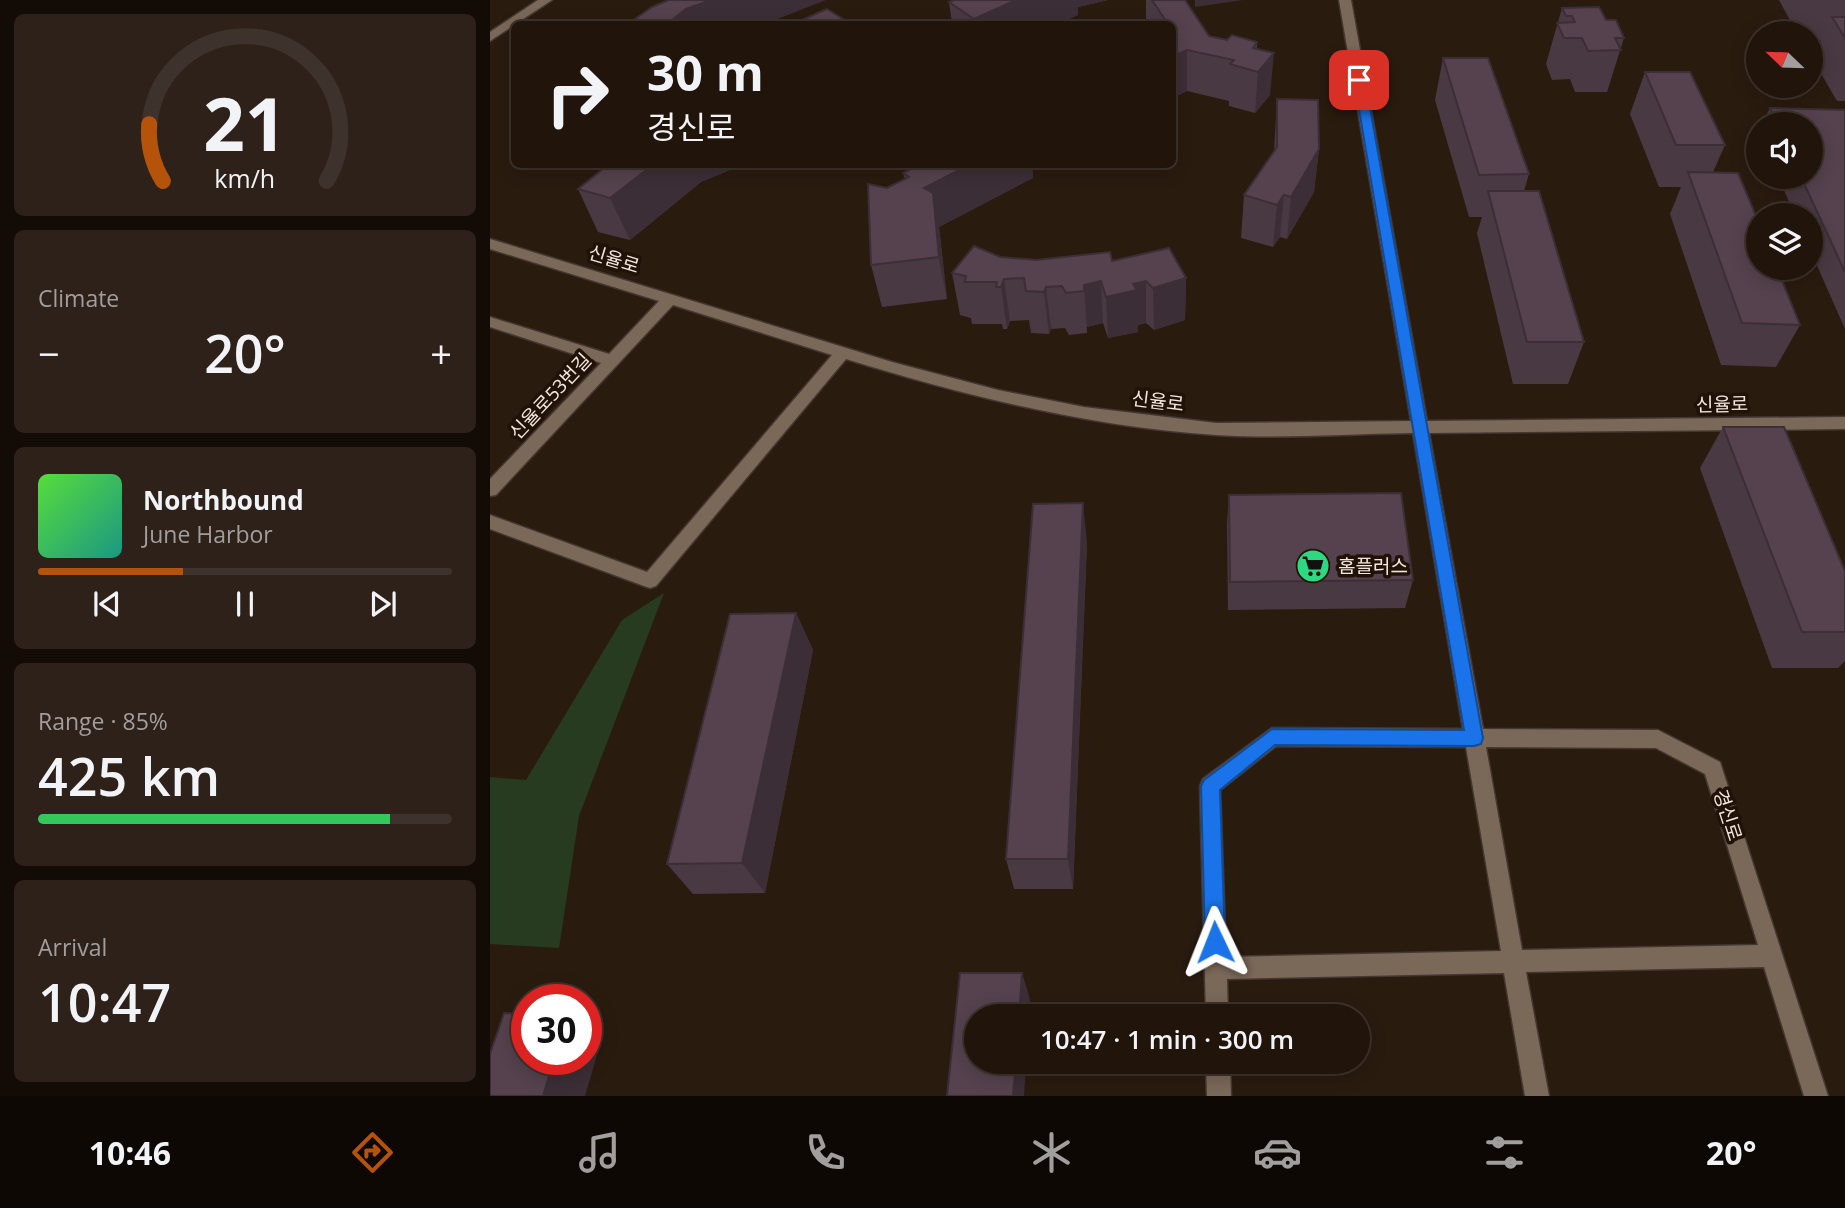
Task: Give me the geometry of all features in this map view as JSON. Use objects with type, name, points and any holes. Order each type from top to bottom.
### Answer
[{"type":"street","points":[[514,21],[546,0]]},
{"type":"street","points":[[1345,0],[1537,1096]]},
{"type":"street","points":[[490,37],[511,23]]},
{"type":"street","name":"신율로","points":[[490,244],[843,352],[998,396],[1084,413],[1216,429],[1845,424]]},
{"type":"street","name":"신율로53번길","points":[[490,490],[671,298]]},
{"type":"street","name":"신율로53번길","points":[[490,322],[612,361]]},
{"type":"street","points":[[490,522],[650,581],[843,352]]},
{"type":"street","name":"경신로","points":[[1217,1004],[1210,786],[1272,737],[1658,739],[1713,768],[1816,1096]]},
{"type":"street","points":[[1216,968],[1773,956]]},
{"type":"street","points":[[1218,1074],[1219,1096]]},
{"type":"green space","points":[[664,593],[579,816],[559,948],[490,944],[490,777],[526,780],[622,620]]},
{"type":"building","points":[[669,0],[711,0],[686,9],[671,21],[632,21],[652,7]]},
{"type":"building","points":[[1016,0],[974,19],[949,2]]},
{"type":"building","points":[[1152,0],[1185,0],[1209,36],[1227,40],[1232,35],[1257,42],[1253,48],[1274,53],[1258,72],[1230,64],[1234,60],[1187,50],[1176,55],[1176,21],[1166,21]]},
{"type":"building","points":[[1599,7],[1606,20],[1616,20],[1624,38],[1615,38],[1621,50],[1588,51],[1582,38],[1564,38],[1557,23],[1575,22],[1572,16],[1566,16],[1562,8]]},
{"type":"building","points":[[827,9],[846,21],[808,21],[804,19]]},
{"type":"building","points":[[1832,17],[1845,17],[1845,38]]},
{"type":"building","points":[[1443,58],[1488,58],[1529,174],[1479,175]]},
{"type":"building","points":[[1645,72],[1690,72],[1725,145],[1676,145]]},
{"type":"building","points":[[1277,99],[1318,100],[1319,149],[1291,197],[1284,195],[1277,205],[1244,195],[1277,147]]},
{"type":"building","points":[[1770,108],[1845,110],[1845,272],[1823,224],[1823,203],[1813,203],[1807,189],[1823,189],[1823,112],[1772,112]]},
{"type":"building","points":[[604,168],[649,168],[610,198],[578,189]]},
{"type":"building","points":[[912,168],[963,168],[924,188],[933,193],[939,257],[871,265],[868,184],[887,188],[909,177],[903,173]]},
{"type":"building","points":[[1688,172],[1738,173],[1751,203],[1746,203],[1746,280],[1782,280],[1800,325],[1742,323]]},
{"type":"building","points":[[1488,191],[1539,191],[1584,342],[1527,342]]},
{"type":"building","points":[[974,246],[1000,257],[1036,260],[1110,252],[1112,261],[1169,248],[1186,278],[1153,288],[1146,281],[1133,284],[1137,290],[1106,297],[1101,281],[1084,285],[1084,291],[1066,293],[1062,286],[1046,287],[1044,292],[1026,291],[1024,278],[1004,279],[1001,287],[996,287],[997,282],[965,282],[966,276],[952,273]]},
{"type":"building","points":[[1723,427],[1784,427],[1845,571],[1845,632],[1802,632]]},
{"type":"building","name":"홈플러스","points":[[1401,493],[1413,580],[1230,582],[1229,495]]},
{"type":"building","points":[[1083,503],[1068,859],[1006,859],[1033,504]]},
{"type":"building","points":[[796,613],[742,863],[667,864],[730,614]]},
{"type":"building","points":[[960,973],[1022,973],[1020,1004],[964,1004],[964,1074],[1015,1074],[1013,1096],[947,1096]]},
{"type":"building","points":[[504,1013],[511,1013],[511,1075],[549,1075],[543,1096],[490,1096],[490,1054]]},
{"type":"place","name":"홈플러스","points":[[1313,566]]},
{"type":"route","points":[[1215,942],[1210,786],[1272,737],[1474,738],[1359,80]]}]
